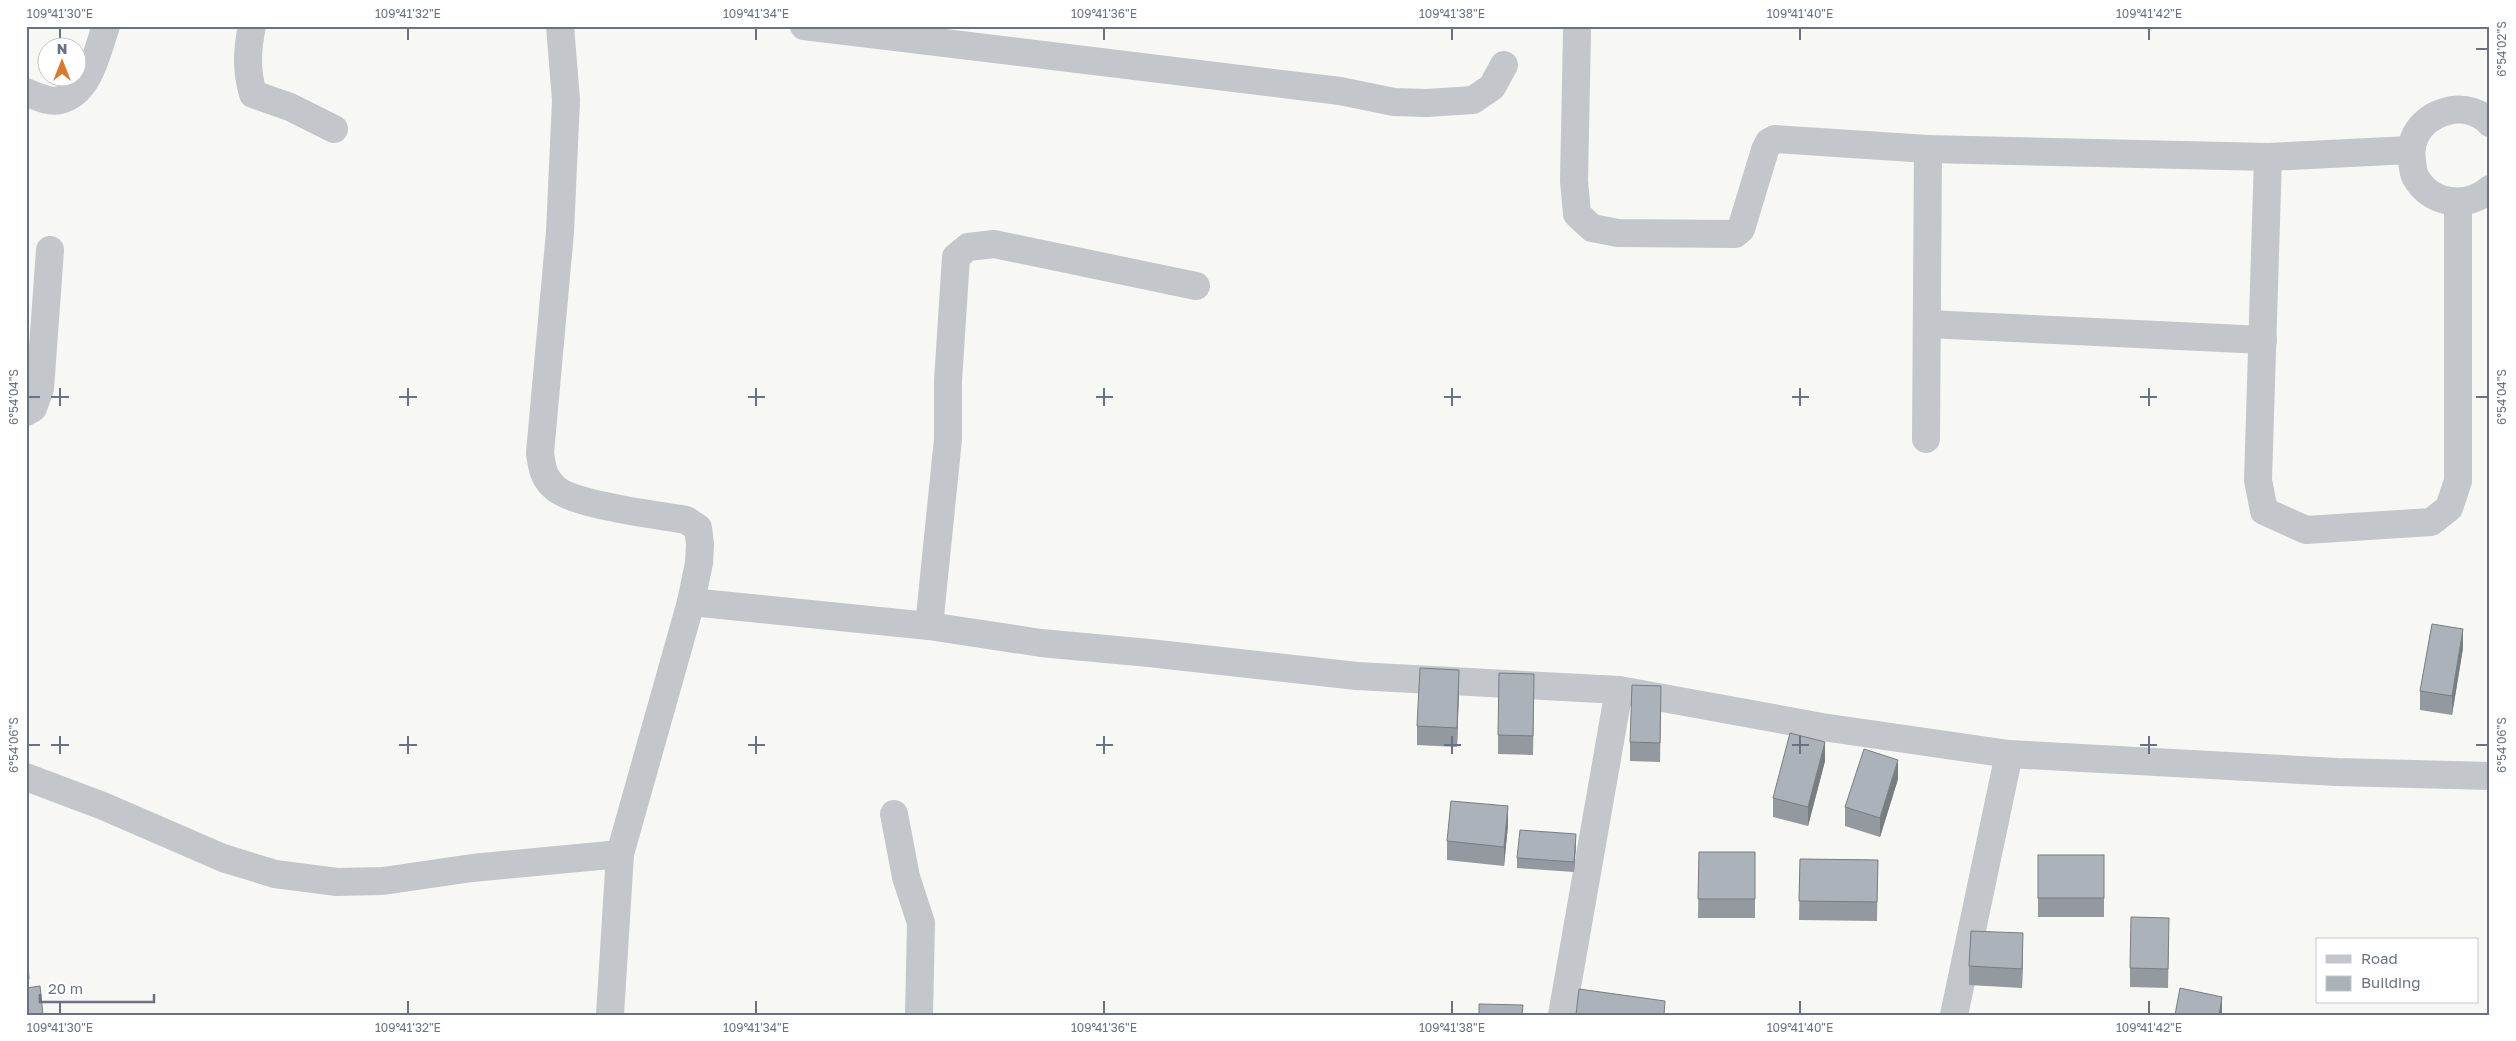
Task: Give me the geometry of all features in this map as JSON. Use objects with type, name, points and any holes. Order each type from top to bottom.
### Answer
[{"type":"street","points":[[26,92],[44,99],[60,100],[74,93],[84,83],[106,26]]},
{"type":"street","points":[[252,26],[246,51],[248,77],[253,94],[290,107],[334,129]]},
{"type":"street","points":[[560,26],[566,109],[560,232],[540,453],[542,472],[555,489],[582,500],[686,520],[698,528],[700,544],[691,602],[620,854],[610,1015]]},
{"type":"street","points":[[804,26],[1340,91],[1394,102],[1427,104],[1472,100],[1492,86],[1504,65]]},
{"type":"street","points":[[1577,32],[1574,180],[1577,214],[1592,228],[1618,233],[1735,234],[1741,230],[1765,150],[1770,142],[1775,139],[1928,149],[2268,157],[2410,150]]},
{"type":"street","points":[[2490,123],[2484,116],[2461,108],[2437,113],[2418,128],[2410,150],[2414,176],[2430,194],[2458,202],[2479,198],[2490,189]]},
{"type":"street","points":[[1926,439],[1928,149]]},
{"type":"street","points":[[2268,157],[2258,480],[2264,511],[2306,530],[2431,522],[2449,508],[2458,482],[2458,202]]},
{"type":"street","points":[[929,626],[948,439],[948,381],[956,257],[968,247],[994,244],[1196,286]]},
{"type":"street","points":[[26,412],[33,408],[40,389],[50,250]]},
{"type":"street","points":[[1928,324],[2262,340]]},
{"type":"street","points":[[691,602],[929,626],[1041,643],[1357,676],[1619,690],[1822,727],[2009,754],[2337,772],[2490,776]]},
{"type":"street","points":[[1562,1015],[1619,690]]},
{"type":"street","points":[[1954,1015],[2009,754]]},
{"type":"street","points":[[26,777],[115,811],[223,858],[275,874],[337,882],[383,881],[472,868],[620,854]]},
{"type":"street","points":[[894,814],[906,877],[921,923],[919,1015]]},
{"type":"building","points":[[2432,624],[2463,629],[2452,696],[2420,691]]},
{"type":"building","points":[[1420,668],[1459,670],[1457,728],[1417,726]]},
{"type":"building","points":[[1499,673],[1534,674],[1533,736],[1498,735]]},
{"type":"building","points":[[1632,685],[1661,686],[1660,743],[1630,742]]},
{"type":"building","points":[[1790,733],[1825,742],[1808,807],[1773,798]]},
{"type":"building","points":[[1864,749],[1898,760],[1880,818],[1845,807]]},
{"type":"building","points":[[1451,801],[1508,806],[1504,847],[1447,841]]},
{"type":"building","points":[[1520,830],[1576,834],[1574,862],[1517,858]]},
{"type":"building","points":[[1699,852],[1755,852],[1755,899],[1698,899]]},
{"type":"building","points":[[2038,855],[2104,855],[2104,898],[2038,898]]},
{"type":"building","points":[[1800,859],[1878,860],[1877,902],[1799,901]]},
{"type":"building","points":[[2131,917],[2169,918],[2168,969],[2130,968]]},
{"type":"building","points":[[1971,931],[2023,933],[2022,969],[1969,966]]},
{"type":"building","points":[[26,951],[29,979],[26,980]]},
{"type":"building","points":[[40,986],[43,1015],[26,1015],[26,988]]},
{"type":"building","points":[[2180,988],[2222,997],[2219,1015],[2175,1015]]},
{"type":"building","points":[[1579,989],[1665,1001],[1664,1015],[1576,1015]]},
{"type":"building","points":[[1479,1004],[1523,1005],[1522,1015],[1479,1015]]}]
